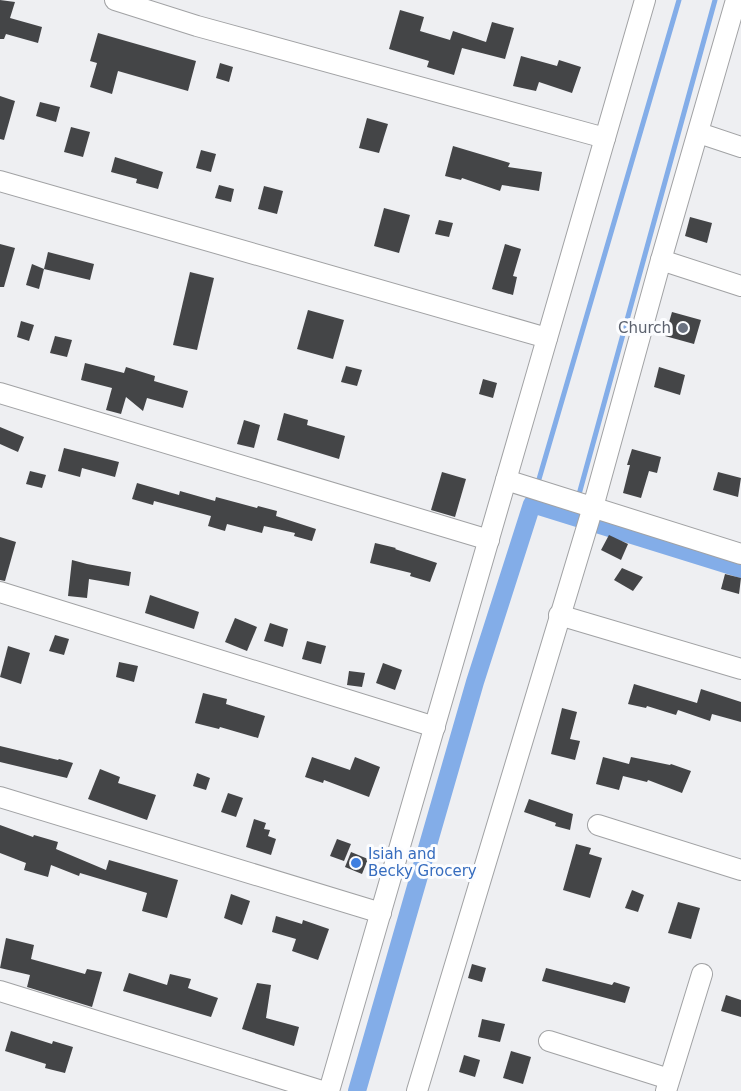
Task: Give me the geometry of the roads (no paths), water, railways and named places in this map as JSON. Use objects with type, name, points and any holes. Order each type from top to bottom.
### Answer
[{"type":"street","points":[[115,0],[197,26],[605,138]]},
{"type":"street","points":[[330,1091],[645,0]]},
{"type":"street","points":[[417,1091],[593,507],[736,0]]},
{"type":"street","points":[[699,134],[741,147]]},
{"type":"street","points":[[0,181],[547,338]]},
{"type":"street","points":[[661,261],[741,286]]},
{"type":"street","points":[[0,393],[489,540]]},
{"type":"street","points":[[506,480],[741,554]]},
{"type":"street","points":[[0,592],[435,727]]},
{"type":"street","points":[[559,615],[741,669]]},
{"type":"street","points":[[0,797],[381,913]]},
{"type":"street","points":[[598,825],[741,870]]},
{"type":"street","points":[[549,1041],[667,1085],[702,974]]},
{"type":"street","points":[[0,991],[322,1091]]},
{"type":"waterway","points":[[537,486],[679,0]]},
{"type":"waterway","points":[[578,498],[715,0]]},
{"type":"waterway","points":[[357,1091],[475,682],[532,504],[741,569]]},
{"type":"place","name":"Church","points":[[683,328]]},
{"type":"place","name":"Isiah and Becky Grocery","points":[[356,863]]}]
